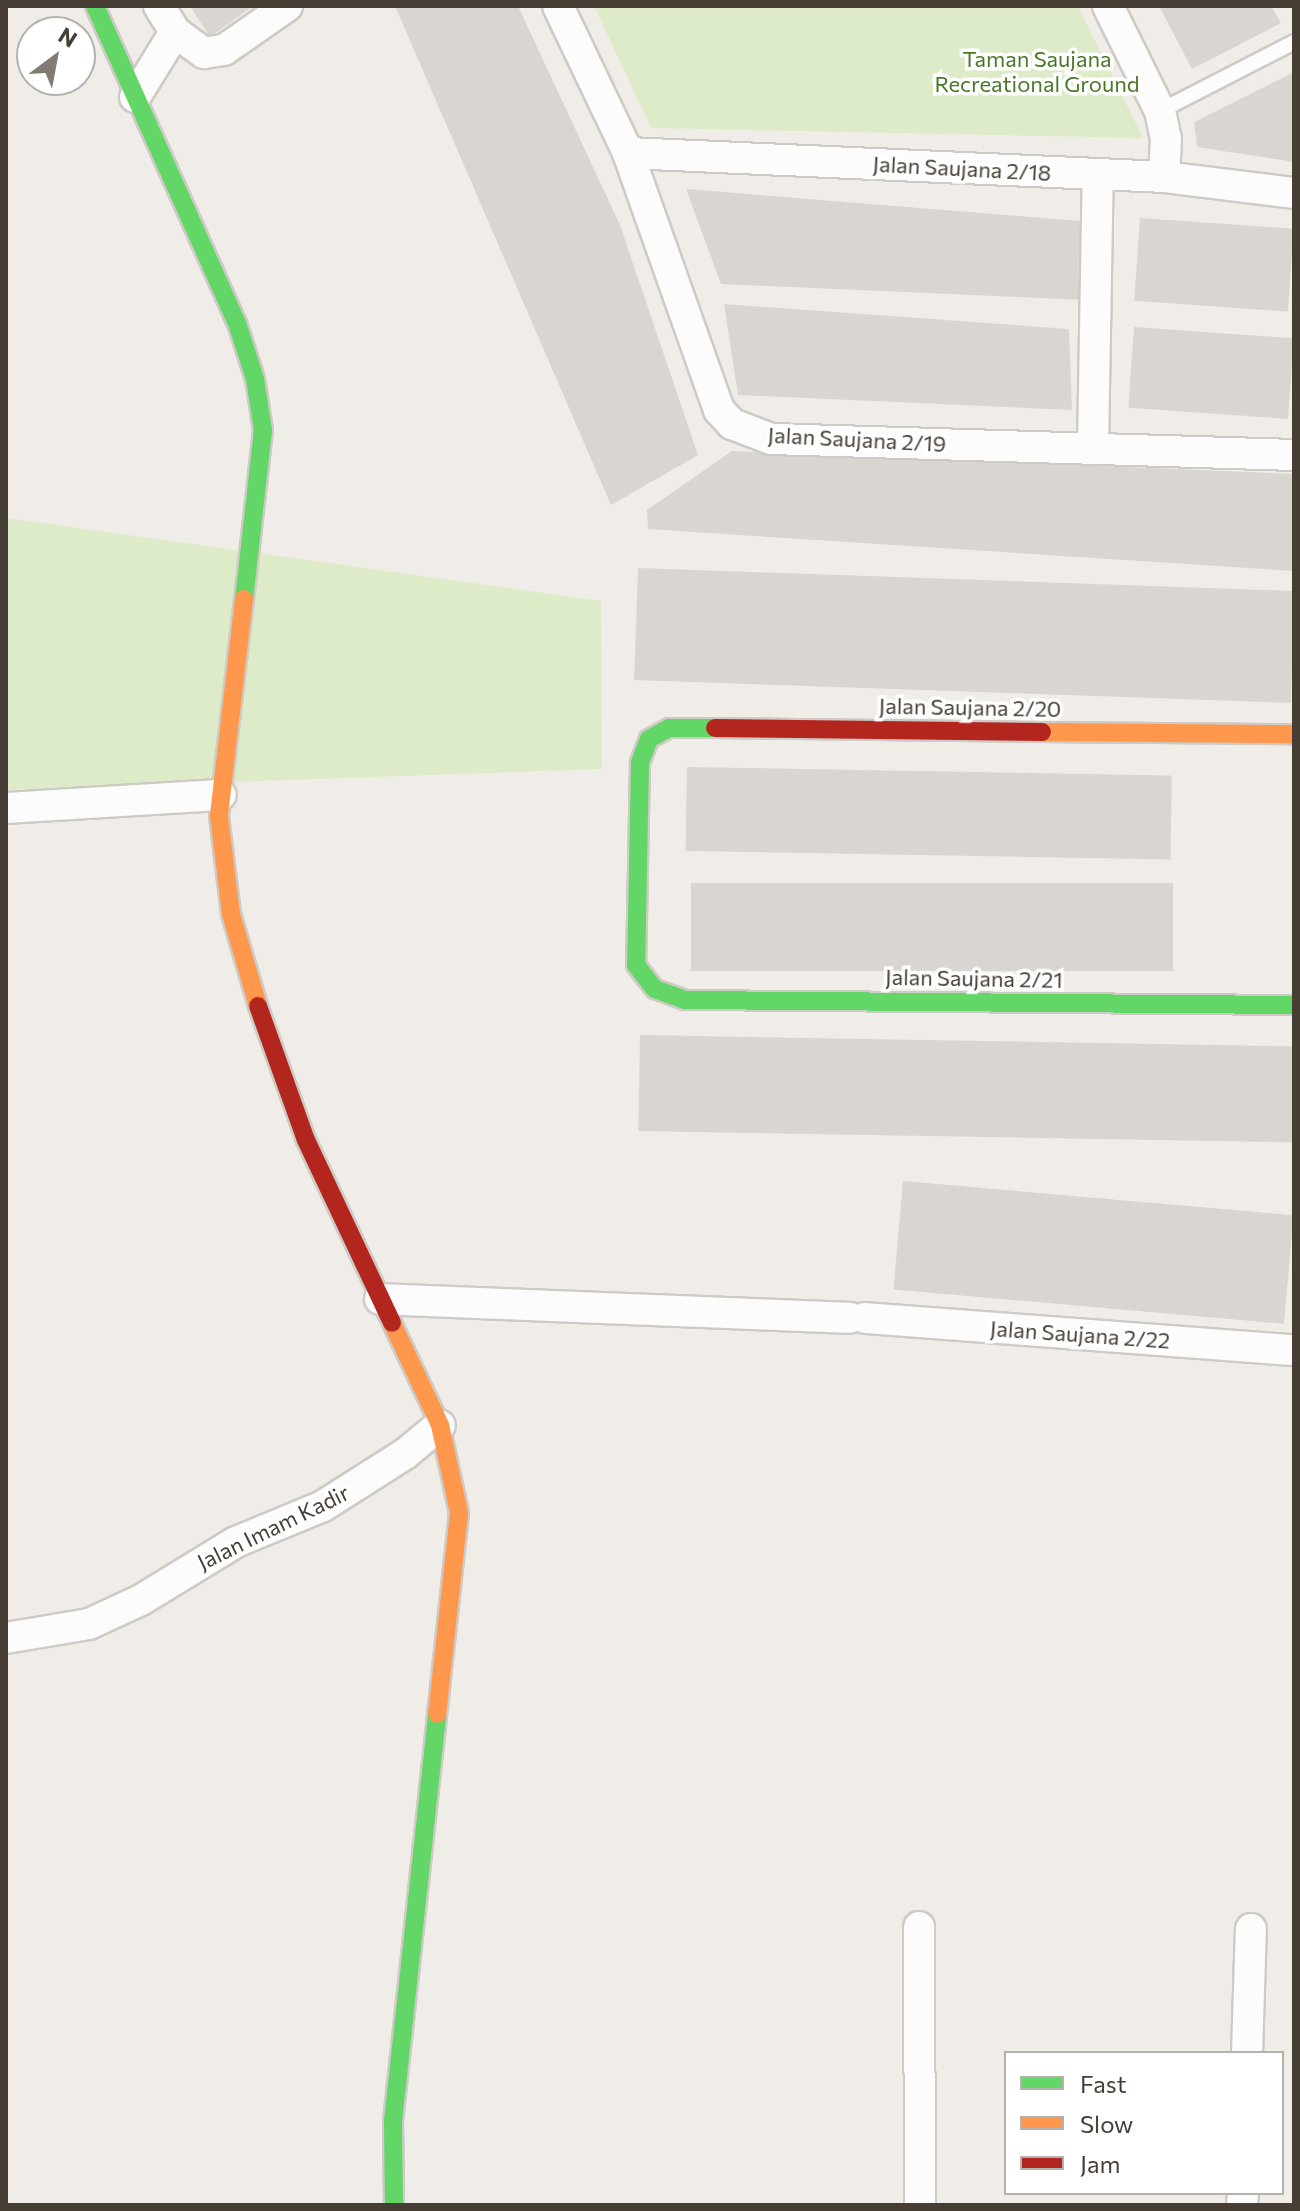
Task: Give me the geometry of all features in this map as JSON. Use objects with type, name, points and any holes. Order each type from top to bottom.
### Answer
[{"type":"street","points":[[95,6],[238,326],[255,379],[263,430],[219,816],[231,914],[260,1013],[306,1140],[440,1425],[459,1513],[393,2121],[394,2205]]},
{"type":"street","points":[[159,6],[175,32],[204,53],[224,50],[287,6]]},
{"type":"street","name":"Jalan Saujana 2/19","points":[[558,6],[628,153],[719,410],[732,424],[771,439],[1294,455]]},
{"type":"street","points":[[1108,6],[1160,111],[1166,139],[1164,177]]},
{"type":"street","points":[[135,97],[175,32]]},
{"type":"street","name":"Jalan Saujana 2/18","points":[[628,153],[1164,177],[1294,193]]},
{"type":"street","points":[[1093,447],[1098,174]]},
{"type":"street","name":"Jalan Saujana 2/20","points":[[655,989],[636,965],[640,763],[649,739],[669,728],[1294,734]]},
{"type":"street","points":[[6,808],[221,795]]},
{"type":"street","name":"Jalan Saujana 2/21","points":[[655,989],[685,1000],[1294,1005]]},
{"type":"street","name":"Jalan Saujana 2/22","points":[[380,1299],[857,1318],[1294,1350]]},
{"type":"street","name":"Jalan Imam Kadir","points":[[6,1638],[89,1624],[141,1600],[236,1542],[323,1506],[440,1425]]},
{"type":"street","points":[[919,1927],[920,2205]]},
{"type":"street","points":[[1247,2051],[1251,1929]]},
{"type":"lane","points":[[1160,111],[1294,42]]},
{"type":"green space","name":"Taman Saujana Recreational Ground","points":[[594,6],[1078,6],[1143,138],[651,128]]},
{"type":"green space","points":[[6,518],[601,601],[602,769],[6,790]]},
{"type":"building","points":[[190,6],[253,6],[210,37]]},
{"type":"building","points":[[395,6],[518,6],[620,225],[698,455],[611,505]]},
{"type":"building","points":[[1159,6],[1271,6],[1281,23],[1192,69]]},
{"type":"building","points":[[1294,72],[1294,162],[1197,147],[1194,122]]},
{"type":"building","points":[[686,189],[1080,221],[1085,300],[721,284]]},
{"type":"building","points":[[1140,218],[1294,229],[1288,312],[1134,301]]},
{"type":"building","points":[[724,304],[1069,329],[1072,410],[738,395]]},
{"type":"building","points":[[1134,327],[1294,338],[1288,419],[1128,408]]},
{"type":"building","points":[[732,451],[1294,474],[1294,571],[648,529],[647,510]]},
{"type":"building","points":[[638,568],[1294,591],[1291,703],[634,680]]},
{"type":"building","points":[[687,767],[1172,775],[1170,859],[686,851]]},
{"type":"building","points":[[691,883],[1173,883],[1173,971],[691,971]]},
{"type":"building","points":[[640,1035],[1294,1046],[1292,1142],[638,1131]]},
{"type":"building","points":[[903,1181],[1294,1215],[1284,1324],[894,1290]]},
{"type":"traffic: fast","points":[[95,6],[238,326],[255,379],[263,430],[244,599]]},
{"type":"traffic: fast","points":[[715,728],[669,728],[649,739],[640,763],[636,965],[655,989],[685,1000],[1294,1005]]},
{"type":"traffic: fast","points":[[394,2205],[393,2121],[437,1714]]},
{"type":"traffic: slow","points":[[244,599],[219,816],[231,914],[258,1006]]},
{"type":"traffic: slow","points":[[1042,732],[1294,734]]},
{"type":"traffic: slow","points":[[392,1323],[440,1425],[459,1513],[437,1714]]},
{"type":"traffic: jam","points":[[715,728],[1042,732]]},
{"type":"traffic: jam","points":[[258,1006],[306,1140],[392,1323]]}]
